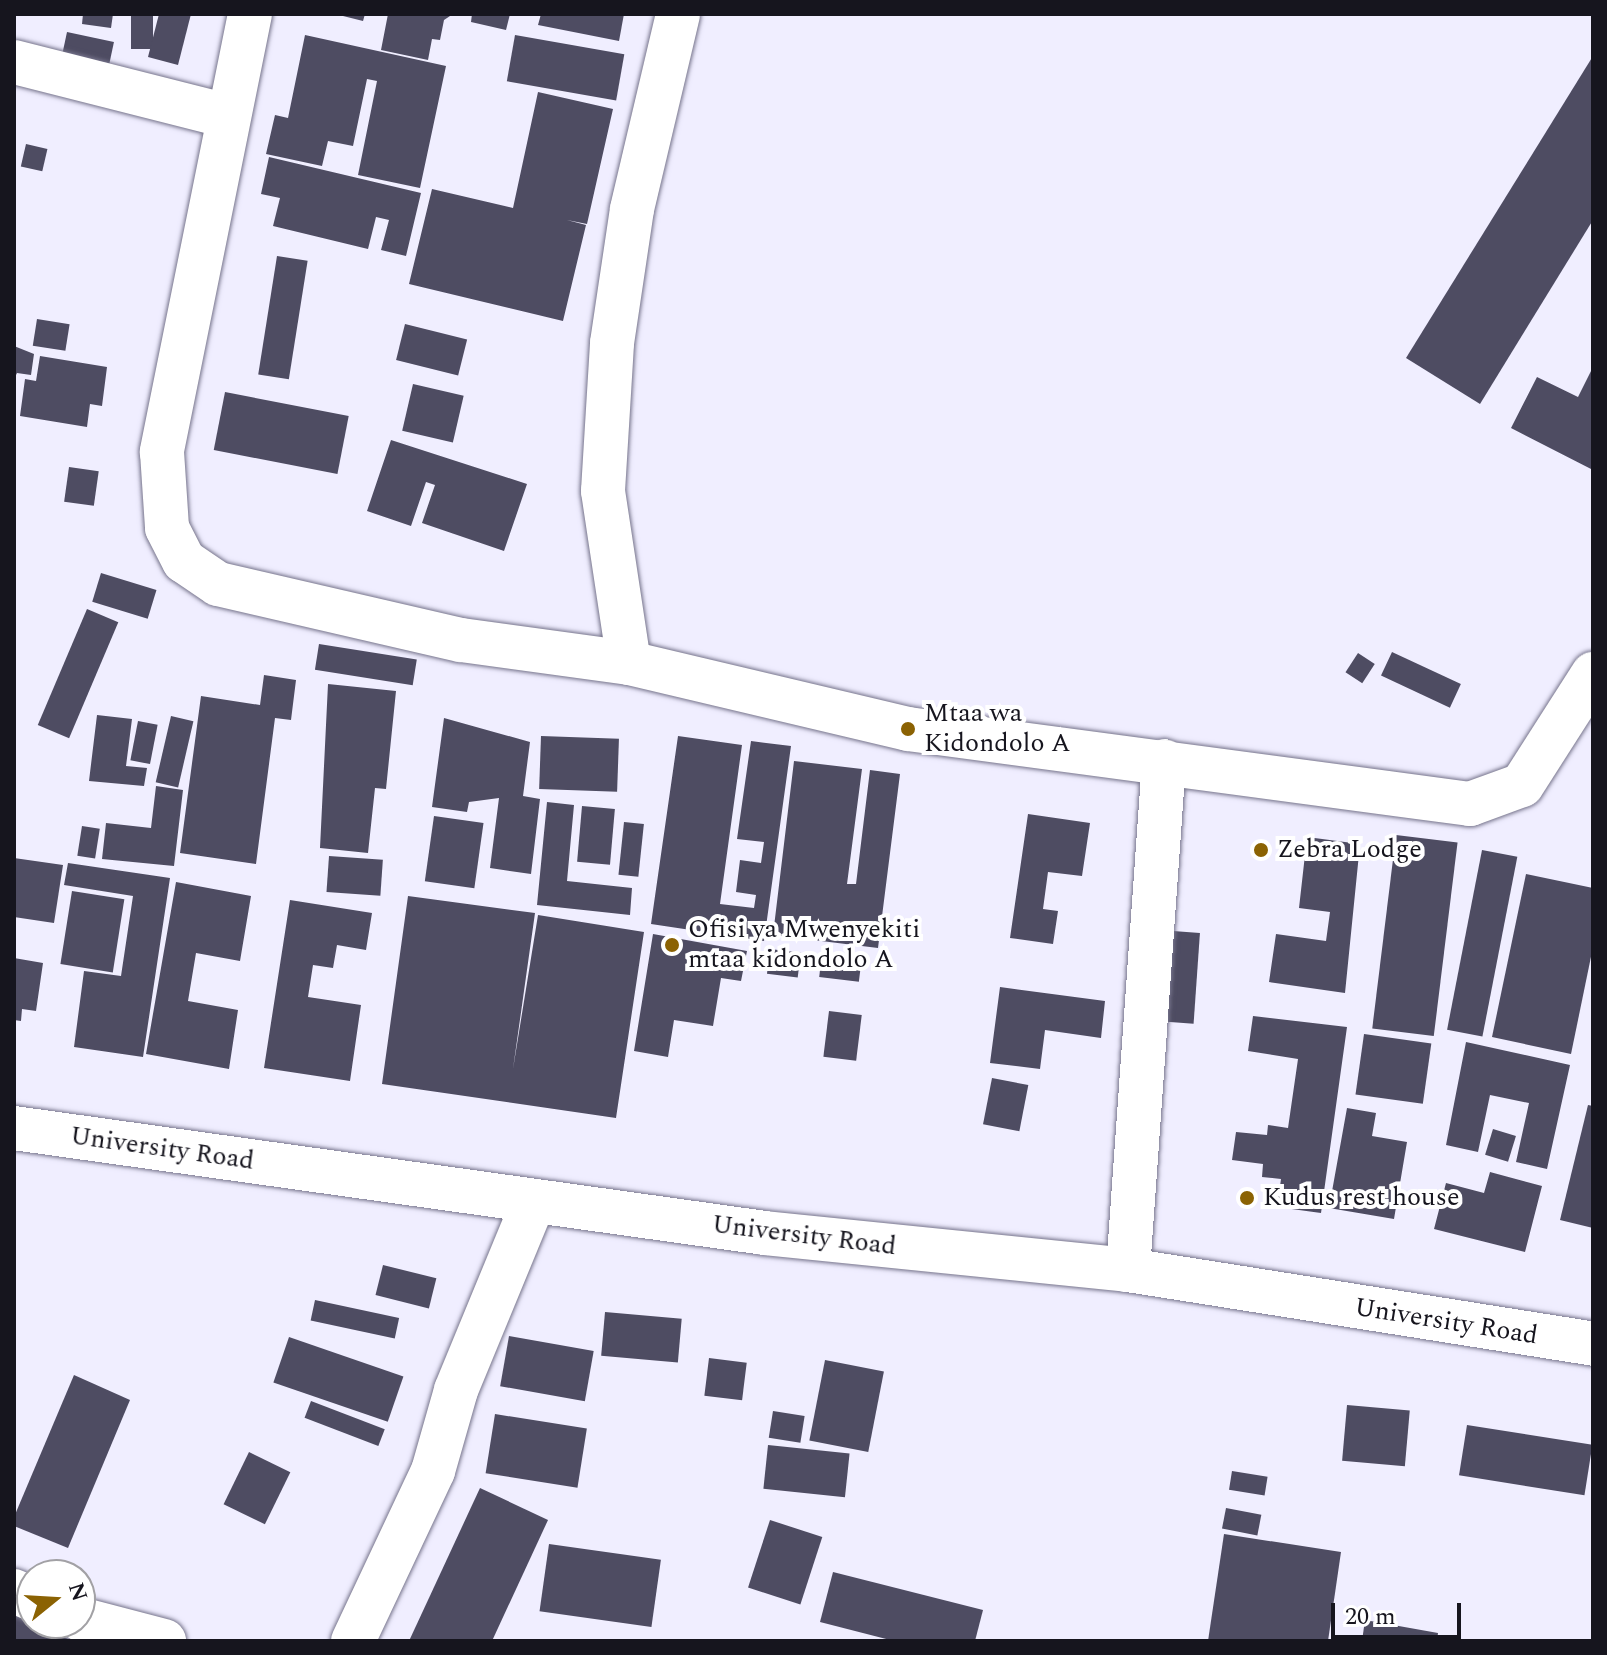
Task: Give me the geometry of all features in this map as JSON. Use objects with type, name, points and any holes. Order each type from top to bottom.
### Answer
[{"type":"street","points":[[250,14],[227,116],[162,452],[167,528],[184,561],[218,584],[446,637],[629,663],[908,729],[1470,804],[1522,785],[1593,674]]},
{"type":"street","points":[[629,663],[603,491],[612,343],[632,209],[678,14]]},
{"type":"street","points":[[14,62],[227,116]]},
{"type":"street","points":[[1128,1270],[1164,761]]},
{"type":"street","name":"University Road","points":[[14,1128],[534,1201],[1128,1270],[1593,1344]]},
{"type":"street","points":[[350,1640],[417,1511],[456,1390],[534,1201]]},
{"type":"street","points":[[96,1623],[164,1641]]},
{"type":"building","points":[[83,14],[113,14],[111,28],[82,24]]},
{"type":"building","points":[[131,14],[153,14],[153,49],[131,49]]},
{"type":"building","points":[[159,14],[191,14],[178,65],[148,57]]},
{"type":"building","points":[[335,14],[365,14],[363,21]]},
{"type":"building","points":[[388,14],[453,14],[444,20],[440,40],[432,39],[428,60],[381,50]]},
{"type":"building","points":[[472,14],[510,14],[506,30],[471,22]]},
{"type":"building","points":[[541,14],[624,14],[619,41],[538,25]]},
{"type":"building","points":[[67,32],[114,42],[109,63],[62,54]]},
{"type":"building","points":[[305,35],[446,66],[420,188],[358,175],[377,81],[367,79],[353,146],[328,141],[322,166],[266,154],[275,115],[288,118]]},
{"type":"building","points":[[515,35],[624,54],[616,101],[507,81]]},
{"type":"building","points":[[1593,56],[1593,220],[1480,404],[1406,358]]},
{"type":"building","points":[[538,92],[613,109],[587,224],[567,220],[586,225],[563,321],[409,284],[432,189],[513,208]]},
{"type":"building","points":[[26,144],[47,149],[42,171],[21,166]]},
{"type":"building","points":[[269,157],[421,193],[406,256],[381,250],[389,220],[376,217],[368,249],[273,226],[280,198],[261,194]]},
{"type":"building","points":[[277,256],[308,261],[289,379],[258,375]]},
{"type":"building","points":[[37,319],[70,324],[65,351],[33,346]]},
{"type":"building","points":[[405,324],[467,339],[458,375],[396,360]]},
{"type":"building","points":[[14,346],[34,354],[31,375],[17,373],[14,379]]},
{"type":"building","points":[[40,356],[107,367],[102,406],[90,404],[87,427],[20,416],[25,379],[36,381]]},
{"type":"building","points":[[1593,367],[1593,470],[1511,428],[1537,377],[1578,397]]},
{"type":"building","points":[[413,384],[464,396],[453,442],[402,431]]},
{"type":"building","points":[[225,392],[349,416],[337,474],[214,450]]},
{"type":"building","points":[[391,440],[527,484],[504,551],[422,523],[435,485],[426,482],[411,526],[367,511]]},
{"type":"building","points":[[69,467],[99,471],[94,506],[64,502]]},
{"type":"building","points":[[101,573],[156,590],[148,619],[92,602]]},
{"type":"building","points":[[87,609],[118,622],[69,738],[38,725]]},
{"type":"building","points":[[319,644],[417,659],[413,685],[315,670]]},
{"type":"building","points":[[1392,652],[1461,684],[1450,708],[1381,676]]},
{"type":"building","points":[[1358,653],[1375,664],[1362,683],[1345,672]]},
{"type":"building","points":[[264,675],[296,680],[291,720],[275,718],[256,864],[180,853],[201,696],[260,705]]},
{"type":"building","points":[[328,684],[396,691],[386,789],[375,788],[368,853],[320,848]]},
{"type":"building","points":[[97,715],[132,719],[126,766],[147,768],[144,786],[89,781]]},
{"type":"building","points":[[171,716],[193,721],[178,787],[156,782]]},
{"type":"building","points":[[444,718],[530,742],[523,796],[540,799],[531,874],[490,868],[499,798],[469,802],[467,812],[432,807]]},
{"type":"building","points":[[138,721],[158,725],[150,764],[130,760]]},
{"type":"building","points":[[541,736],[619,739],[617,792],[539,789]]},
{"type":"building","points":[[678,736],[742,745],[720,904],[754,908],[756,895],[736,892],[740,860],[761,863],[764,842],[737,839],[751,741],[791,746],[764,941],[651,924]]},
{"type":"building","points":[[794,761],[862,769],[847,884],[856,884],[870,770],[900,774],[878,948],[773,935]]},
{"type":"building","points":[[156,786],[183,790],[174,866],[102,859],[106,823],[151,828]]},
{"type":"building","points":[[547,802],[574,805],[567,881],[632,888],[630,915],[537,905]]},
{"type":"building","points":[[582,806],[615,809],[610,865],[577,862]]},
{"type":"building","points":[[1028,814],[1090,823],[1082,876],[1048,872],[1043,909],[1058,911],[1053,944],[1010,938]]},
{"type":"building","points":[[434,816],[484,823],[474,888],[425,881]]},
{"type":"building","points":[[624,822],[644,824],[638,877],[618,875]]},
{"type":"building","points":[[82,826],[100,829],[95,858],[77,856]]},
{"type":"building","points":[[1396,835],[1458,843],[1434,1036],[1372,1029]]},
{"type":"building","points":[[1307,837],[1360,844],[1345,993],[1269,982],[1276,934],[1326,941],[1330,912],[1299,908]]},
{"type":"building","points":[[1482,850],[1517,857],[1482,1037],[1447,1030]]},
{"type":"building","points":[[329,856],[383,860],[380,896],[326,892]]},
{"type":"building","points":[[14,858],[63,865],[54,923],[14,917]]},
{"type":"building","points":[[68,863],[170,878],[143,1057],[74,1047],[84,971],[121,976],[133,896],[64,885]]},
{"type":"building","points":[[1526,874],[1593,888],[1593,947],[1571,1054],[1492,1037]]},
{"type":"building","points":[[176,882],[251,896],[240,961],[196,953],[188,1001],[238,1010],[229,1069],[146,1054]]},
{"type":"building","points":[[72,891],[124,899],[113,972],[60,964]]},
{"type":"building","points":[[408,896],[535,913],[513,1069],[538,915],[644,932],[616,1118],[382,1084]]},
{"type":"building","points":[[290,900],[372,913],[366,950],[337,945],[333,968],[313,965],[308,997],[361,1005],[350,1081],[264,1068]]},
{"type":"building","points":[[1173,931],[1200,933],[1194,1024],[1167,1022]]},
{"type":"building","points":[[653,934],[747,951],[741,981],[721,978],[713,1026],[674,1020],[668,1057],[634,1051]]},
{"type":"building","points":[[770,949],[801,953],[798,978],[767,974]]},
{"type":"building","points":[[14,958],[43,963],[36,1011],[22,1009],[21,1021],[14,1020]]},
{"type":"building","points":[[821,962],[861,967],[859,982],[819,977]]},
{"type":"building","points":[[1000,987],[1105,1001],[1101,1038],[1045,1030],[1040,1069],[990,1063]]},
{"type":"building","points":[[829,1011],[862,1015],[856,1061],[823,1057]]},
{"type":"building","points":[[1253,1016],[1347,1027],[1321,1213],[1277,1207],[1281,1179],[1262,1177],[1263,1164],[1232,1160],[1236,1132],[1267,1135],[1268,1125],[1288,1128],[1298,1059],[1248,1051]]},
{"type":"building","points":[[1364,1034],[1431,1043],[1423,1104],[1356,1094]]},
{"type":"building","points":[[1466,1042],[1570,1065],[1547,1169],[1516,1162],[1529,1103],[1490,1095],[1478,1152],[1446,1145]]},
{"type":"building","points":[[992,1078],[1028,1085],[1019,1131],[983,1124]]},
{"type":"building","points":[[1588,1105],[1593,1106],[1593,1228],[1560,1220]]},
{"type":"building","points":[[1347,1108],[1376,1113],[1372,1136],[1407,1142],[1394,1219],[1329,1208]]},
{"type":"building","points":[[1493,1129],[1516,1136],[1508,1162],[1485,1155]]},
{"type":"building","points":[[1490,1172],[1542,1186],[1525,1252],[1434,1229],[1446,1183],[1484,1193]]},
{"type":"building","points":[[383,1265],[436,1278],[429,1308],[376,1295]]},
{"type":"building","points":[[315,1300],[399,1318],[395,1338],[311,1321]]},
{"type":"building","points":[[605,1312],[682,1319],[678,1363],[601,1356]]},
{"type":"building","points":[[509,1336],[594,1351],[585,1401],[500,1386]]},
{"type":"building","points":[[289,1337],[403,1376],[388,1422],[273,1382]]},
{"type":"building","points":[[709,1358],[747,1363],[742,1400],[704,1396]]},
{"type":"building","points":[[825,1360],[884,1371],[868,1452],[809,1440]]},
{"type":"building","points":[[74,1375],[130,1400],[68,1548],[14,1526],[14,1517]]},
{"type":"building","points":[[311,1401],[385,1429],[378,1446],[305,1418]]},
{"type":"building","points":[[1347,1405],[1410,1410],[1405,1466],[1342,1461]]},
{"type":"building","points":[[773,1411],[805,1416],[800,1443],[769,1438]]},
{"type":"building","points":[[495,1414],[587,1429],[577,1488],[486,1473]]},
{"type":"building","points":[[1467,1425],[1592,1445],[1584,1495],[1459,1475]]},
{"type":"building","points":[[768,1445],[850,1454],[845,1497],[763,1489]]},
{"type":"building","points":[[249,1452],[290,1472],[265,1524],[224,1504]]},
{"type":"building","points":[[1232,1471],[1268,1477],[1265,1495],[1229,1490]]},
{"type":"building","points":[[480,1488],[548,1520],[492,1641],[409,1641]]},
{"type":"building","points":[[1226,1508],[1261,1515],[1257,1535],[1222,1529]]},
{"type":"building","points":[[770,1520],[822,1537],[800,1605],[748,1588]]},
{"type":"building","points":[[1224,1534],[1341,1552],[1328,1641],[1208,1641]]},
{"type":"building","points":[[549,1544],[661,1560],[651,1627],[540,1611]]},
{"type":"building","points":[[833,1572],[983,1610],[975,1641],[894,1641],[820,1622]]},
{"type":"building","points":[[14,1614],[16,1639],[73,1641],[14,1641]]},
{"type":"building","points":[[1365,1620],[1438,1633],[1437,1641],[1362,1641]]},
{"type":"place","name":"Mtaa wa Kidondolo A","points":[[908,729]]},
{"type":"place","name":"Zebra Lodge","points":[[1261,850]]},
{"type":"place","name":"Ofisi ya Mwenyekiti mtaa kidondolo A","points":[[672,945]]},
{"type":"place","name":"Kudus rest house","points":[[1247,1198]]}]
